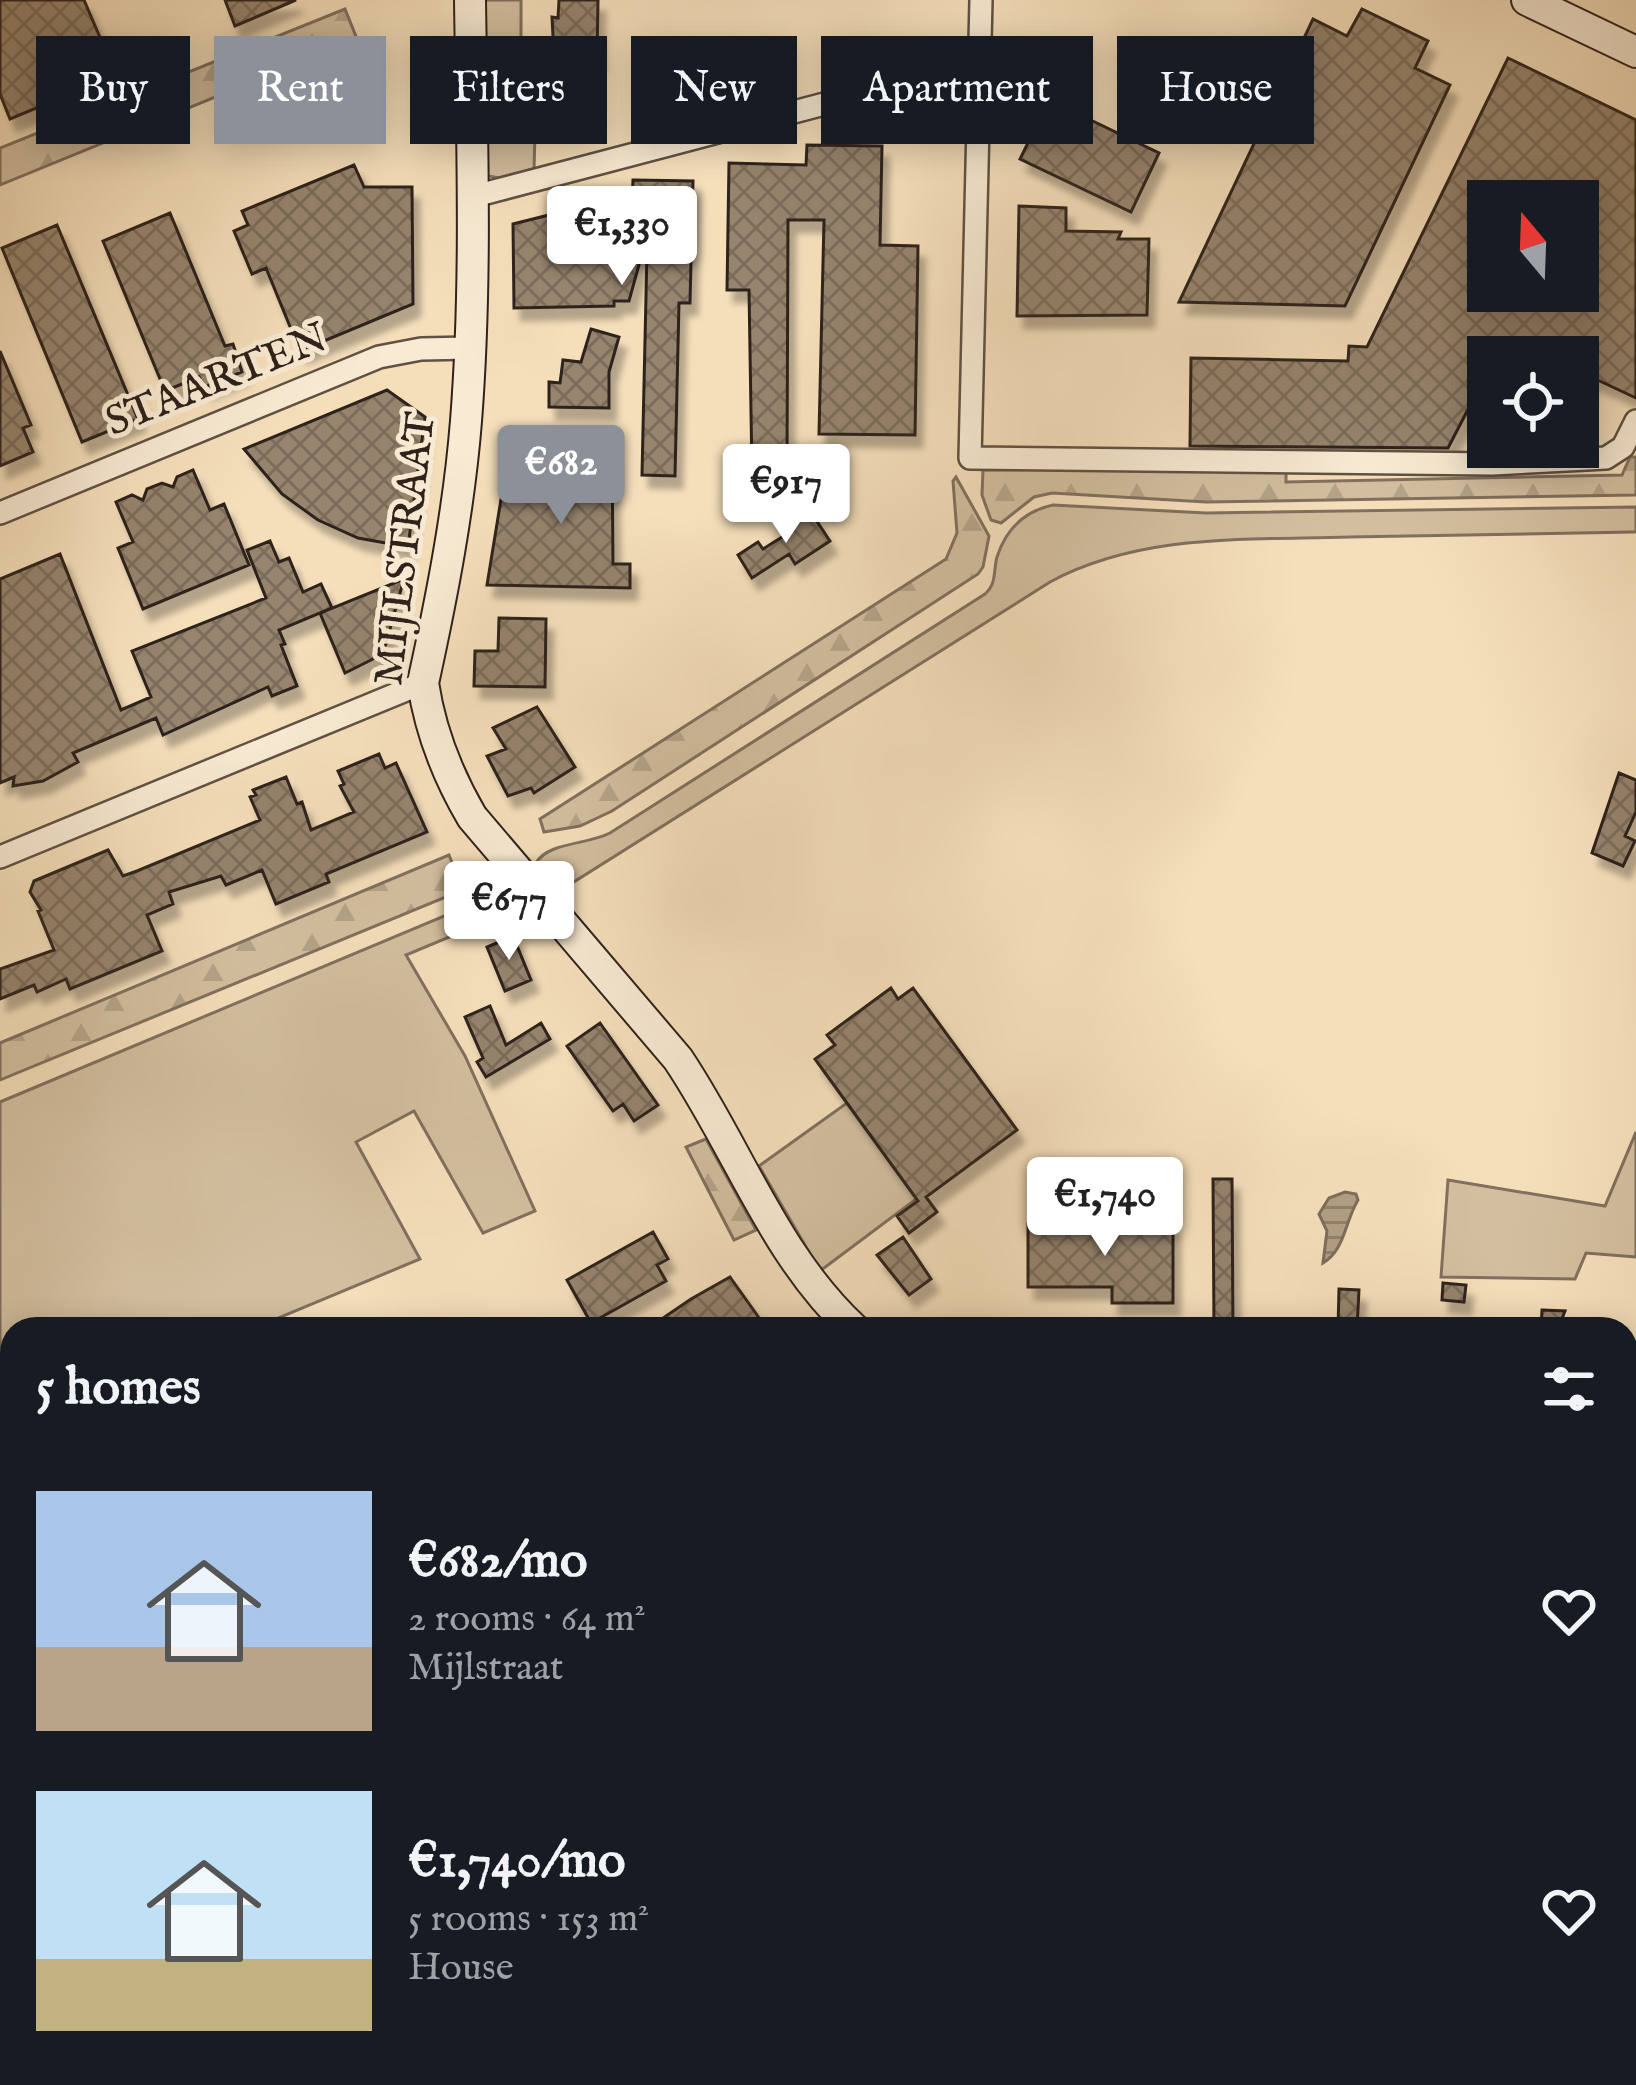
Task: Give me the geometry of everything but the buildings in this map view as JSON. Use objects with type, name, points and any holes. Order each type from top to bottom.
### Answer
[{"type":"street","name":"MIJLSTRAAT","points":[[470,0],[470,349],[458,493],[423,683],[428,712],[447,768],[472,817],[678,1059],[796,1264],[843,1317]]},
{"type":"street","points":[[980,36],[981,0]]},
{"type":"street","points":[[1528,0],[1636,52]]},
{"type":"street","points":[[471,197],[821,106]]},
{"type":"street","points":[[978,144],[970,458],[1515,463],[1606,458],[1623,447],[1636,421]]},
{"type":"street","name":"STAARTEN","points":[[0,513],[379,357],[421,349],[470,349]]},
{"type":"street","points":[[0,857],[423,683]]},
{"type":"green space","points":[[479,0],[521,0],[521,36],[480,36]]},
{"type":"green space","points":[[345,9],[356,36],[278,36]]},
{"type":"green space","points":[[214,62],[214,97],[190,107],[190,71]]},
{"type":"green space","points":[[36,133],[36,144],[100,144],[0,185],[0,148]]},
{"type":"green space","points":[[483,144],[535,144],[534,169],[499,178],[484,175]]},
{"type":"green space","points":[[1630,457],[1636,457],[1636,495],[1206,502],[1052,493],[1034,497],[1001,523],[991,520],[982,495],[983,470],[1286,467],[1286,482],[1622,475]]},
{"type":"green space","points":[[956,477],[989,536],[978,574],[612,811],[580,826],[544,832],[540,819],[946,559],[957,533]]},
{"type":"green space","points":[[1053,505],[1206,513],[1636,507],[1636,532],[1234,540],[1121,555],[1050,582],[561,890],[536,863],[549,851],[610,833],[985,594],[1011,530],[1025,517]]},
{"type":"green space","points":[[449,855],[463,890],[0,1080],[0,1043]]},
{"type":"green space","points":[[497,890],[499,901],[526,905],[406,955],[465,1056],[535,1211],[483,1233],[414,1111],[356,1142],[420,1259],[281,1317],[0,1317],[0,1102]]},
{"type":"green space","points":[[865,1090],[935,1185],[820,1271],[759,1166]]},
{"type":"green space","points":[[1636,1132],[1636,1257],[1586,1253],[1575,1279],[1441,1277],[1448,1180],[1605,1206]]},
{"type":"green space","points":[[706,1139],[756,1230],[734,1240],[686,1147]]},
{"type":"shaded area","points":[[1356,1194],[1358,1200],[1340,1243],[1323,1263],[1327,1231],[1319,1214],[1329,1198]]}]
